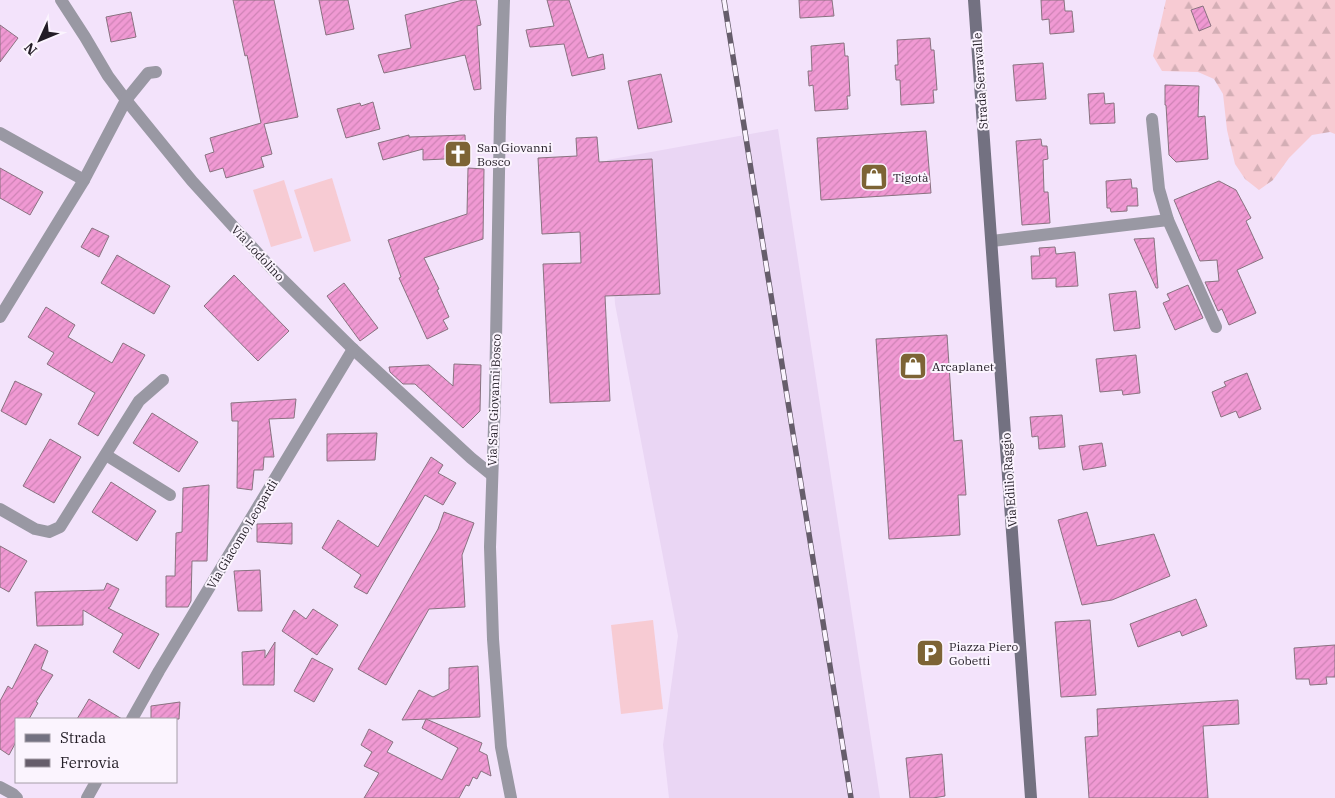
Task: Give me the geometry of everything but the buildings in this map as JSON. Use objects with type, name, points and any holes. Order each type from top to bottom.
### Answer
[{"type":"main road","name":"Strada Serravalle","points":[[974,0],[986,161]]},
{"type":"main road","name":"Via Edilio Raggio","points":[[986,161],[1032,798]]},
{"type":"street","name":"Via Lodolino","points":[[61,0],[108,76],[192,181],[219,211],[273,270],[353,349],[471,458],[492,475]]},
{"type":"street","name":"Via San Giovanni Bosco","points":[[504,0],[490,547],[493,639],[501,747],[511,798]]},
{"type":"street","points":[[0,317],[84,180],[126,100],[148,73],[156,72]]},
{"type":"street","points":[[1152,119],[1159,189],[1168,220],[1216,327]]},
{"type":"street","points":[[0,133],[84,180]]},
{"type":"street","points":[[992,241],[1168,220]]},
{"type":"street","name":"Via Giacomo Leopardi","points":[[133,718],[353,349]]},
{"type":"street","points":[[0,508],[35,529],[49,532],[60,527],[139,400],[163,380]]},
{"type":"street","points":[[106,455],[170,495]]},
{"type":"street","points":[[87,798],[95,783]]},
{"type":"street","points":[[0,787],[17,798]]},
{"type":"shaded area","points":[[778,129],[880,798],[669,798],[663,745],[678,636],[615,304],[607,160]]},
{"type":"green space","points":[[1166,0],[1335,0],[1335,134],[1330,132],[1312,135],[1289,158],[1273,180],[1259,190],[1245,179],[1235,164],[1227,130],[1223,94],[1214,79],[1198,72],[1162,71],[1153,56]]},
{"type":"green space","points":[[332,178],[351,241],[314,252],[294,190]]},
{"type":"green space","points":[[284,180],[302,238],[271,247],[253,190]]},
{"type":"green space","points":[[653,620],[663,709],[621,714],[611,625]]},
{"type":"railway","points":[[724,0],[851,798]]},
{"type":"place","name":"San Giovanni Bosco","points":[[458,154]]},
{"type":"place","name":"Tigotà","points":[[874,177]]},
{"type":"place","name":"Arcaplanet","points":[[913,366]]},
{"type":"place","name":"Piazza Piero Gobetti","points":[[930,653]]}]
